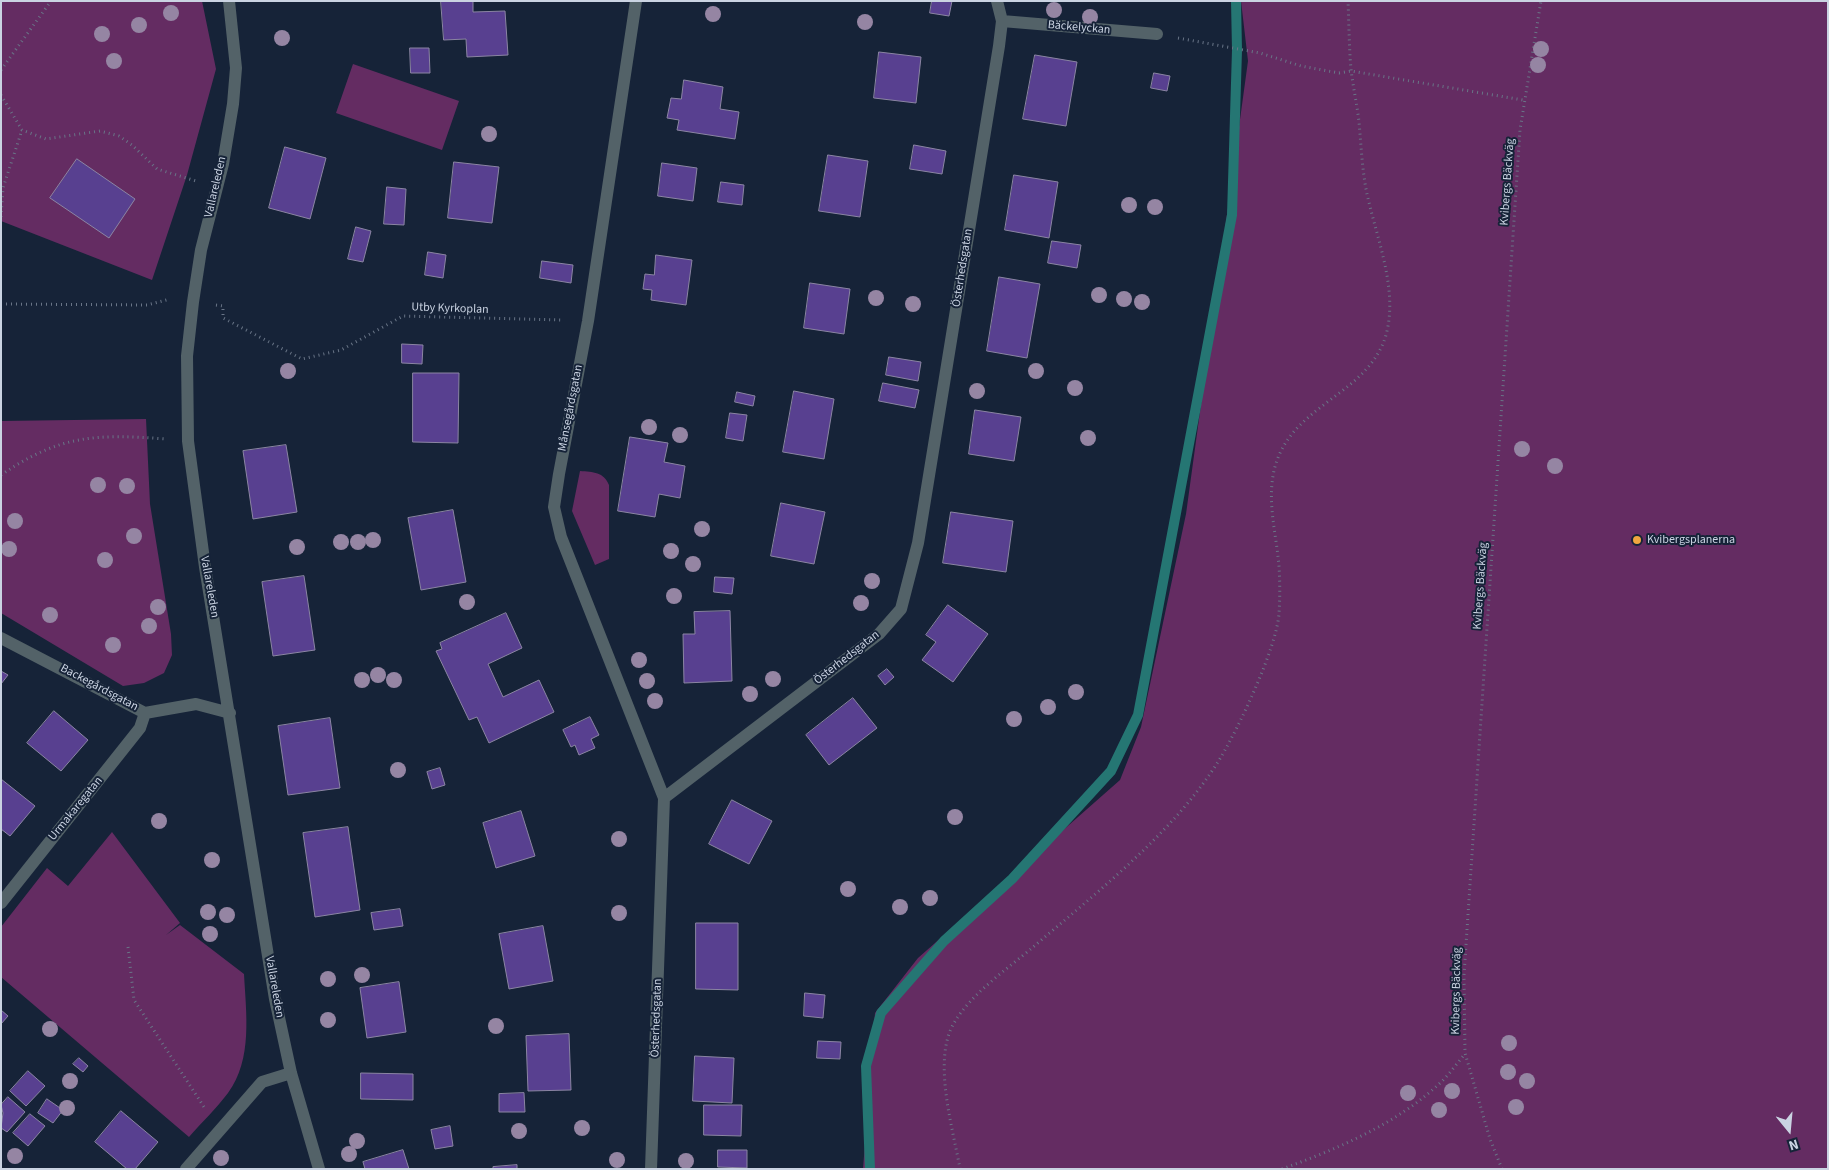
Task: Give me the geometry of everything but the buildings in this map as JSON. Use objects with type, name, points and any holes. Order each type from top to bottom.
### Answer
[{"type":"street","name":"Vallareleden","points":[[229,1],[236,68],[233,104],[222,164],[201,250],[193,302],[187,356],[188,441],[204,558],[275,999],[291,1073],[319,1169]]},
{"type":"street","name":"Månsegårdsgatan","points":[[636,1],[588,321],[554,507],[560,537],[664,798]]},
{"type":"street","name":"Österhedsgatan","points":[[651,1169],[664,798],[879,634],[900,609],[918,543],[1002,21],[997,1]]},
{"type":"street","name":"Bäckelyckan","points":[[1002,21],[1157,34]]},
{"type":"street","name":"Backegårdsgatan","points":[[1,638],[145,713],[196,704],[230,713]]},
{"type":"street","name":"Urmakaregatan","points":[[1,903],[140,728],[145,713]]},
{"type":"street","points":[[186,1169],[262,1082],[291,1073]]},
{"type":"path","points":[[1,70],[51,1]]},
{"type":"path","points":[[960,1169],[947,1094],[944,1059],[952,1025],[967,1006],[994,981],[1142,851],[1205,783],[1224,753],[1267,657],[1279,618],[1280,569],[1271,506],[1271,482],[1278,455],[1291,433],[1316,409],[1346,388],[1374,361],[1385,338],[1390,318],[1389,288],[1366,187],[1351,71],[1348,1]]},
{"type":"path","name":"Kvibergs Bäckväg","points":[[1502,1169],[1490,1139],[1465,1053],[1464,975],[1523,100],[1541,1]]},
{"type":"path","points":[[1157,34],[1229,49],[1260,53],[1310,68],[1339,73],[1351,71],[1523,100]]},
{"type":"path","points":[[1,95],[22,130],[46,139],[80,132],[100,131],[119,136],[132,145],[157,169],[190,180]]},
{"type":"path","points":[[1,217],[3,188],[22,130]]},
{"type":"path","points":[[1,304],[147,305],[167,299]]},
{"type":"path","name":"Utby Kyrkoplan","points":[[223,306],[223,318],[302,359],[341,350],[403,316],[588,321]]},
{"type":"path","points":[[1,475],[28,457],[59,444],[113,436],[188,441]]},
{"type":"path","points":[[128,946],[134,1000],[190,1088],[220,1129]]},
{"type":"path","points":[[1282,1169],[1325,1153],[1395,1117],[1440,1083],[1465,1053]]},
{"type":"shaded area","points":[[1,1],[202,1],[216,69],[187,175],[152,280],[1,221]]},
{"type":"shaded area","points":[[1241,1],[1828,1],[1828,1169],[863,1169],[875,1013],[918,958],[1120,780],[1141,727],[1186,514],[1248,61]]},
{"type":"shaded area","points":[[353,64],[459,101],[442,150],[336,113]]},
{"type":"shaded area","points":[[146,419],[150,504],[171,634],[172,655],[164,673],[144,683],[123,686],[1,613],[1,421]]},
{"type":"shaded area","points":[[580,471],[594,472],[601,475],[609,485],[609,559],[595,565],[572,511]]},
{"type":"shaded area","points":[[112,832],[180,923],[166,935],[180,925],[244,974],[246,1035],[245,1051],[241,1066],[236,1080],[228,1093],[189,1137],[1,977],[1,927],[47,868],[68,886]]},
{"type":"waterway","points":[[870,1169],[866,1066],[881,1013],[944,941],[1012,879],[1111,771],[1138,715],[1232,215],[1237,50],[1236,1]]},
{"type":"place","name":"Kvibergsplanerna","points":[[1637,540]]}]
